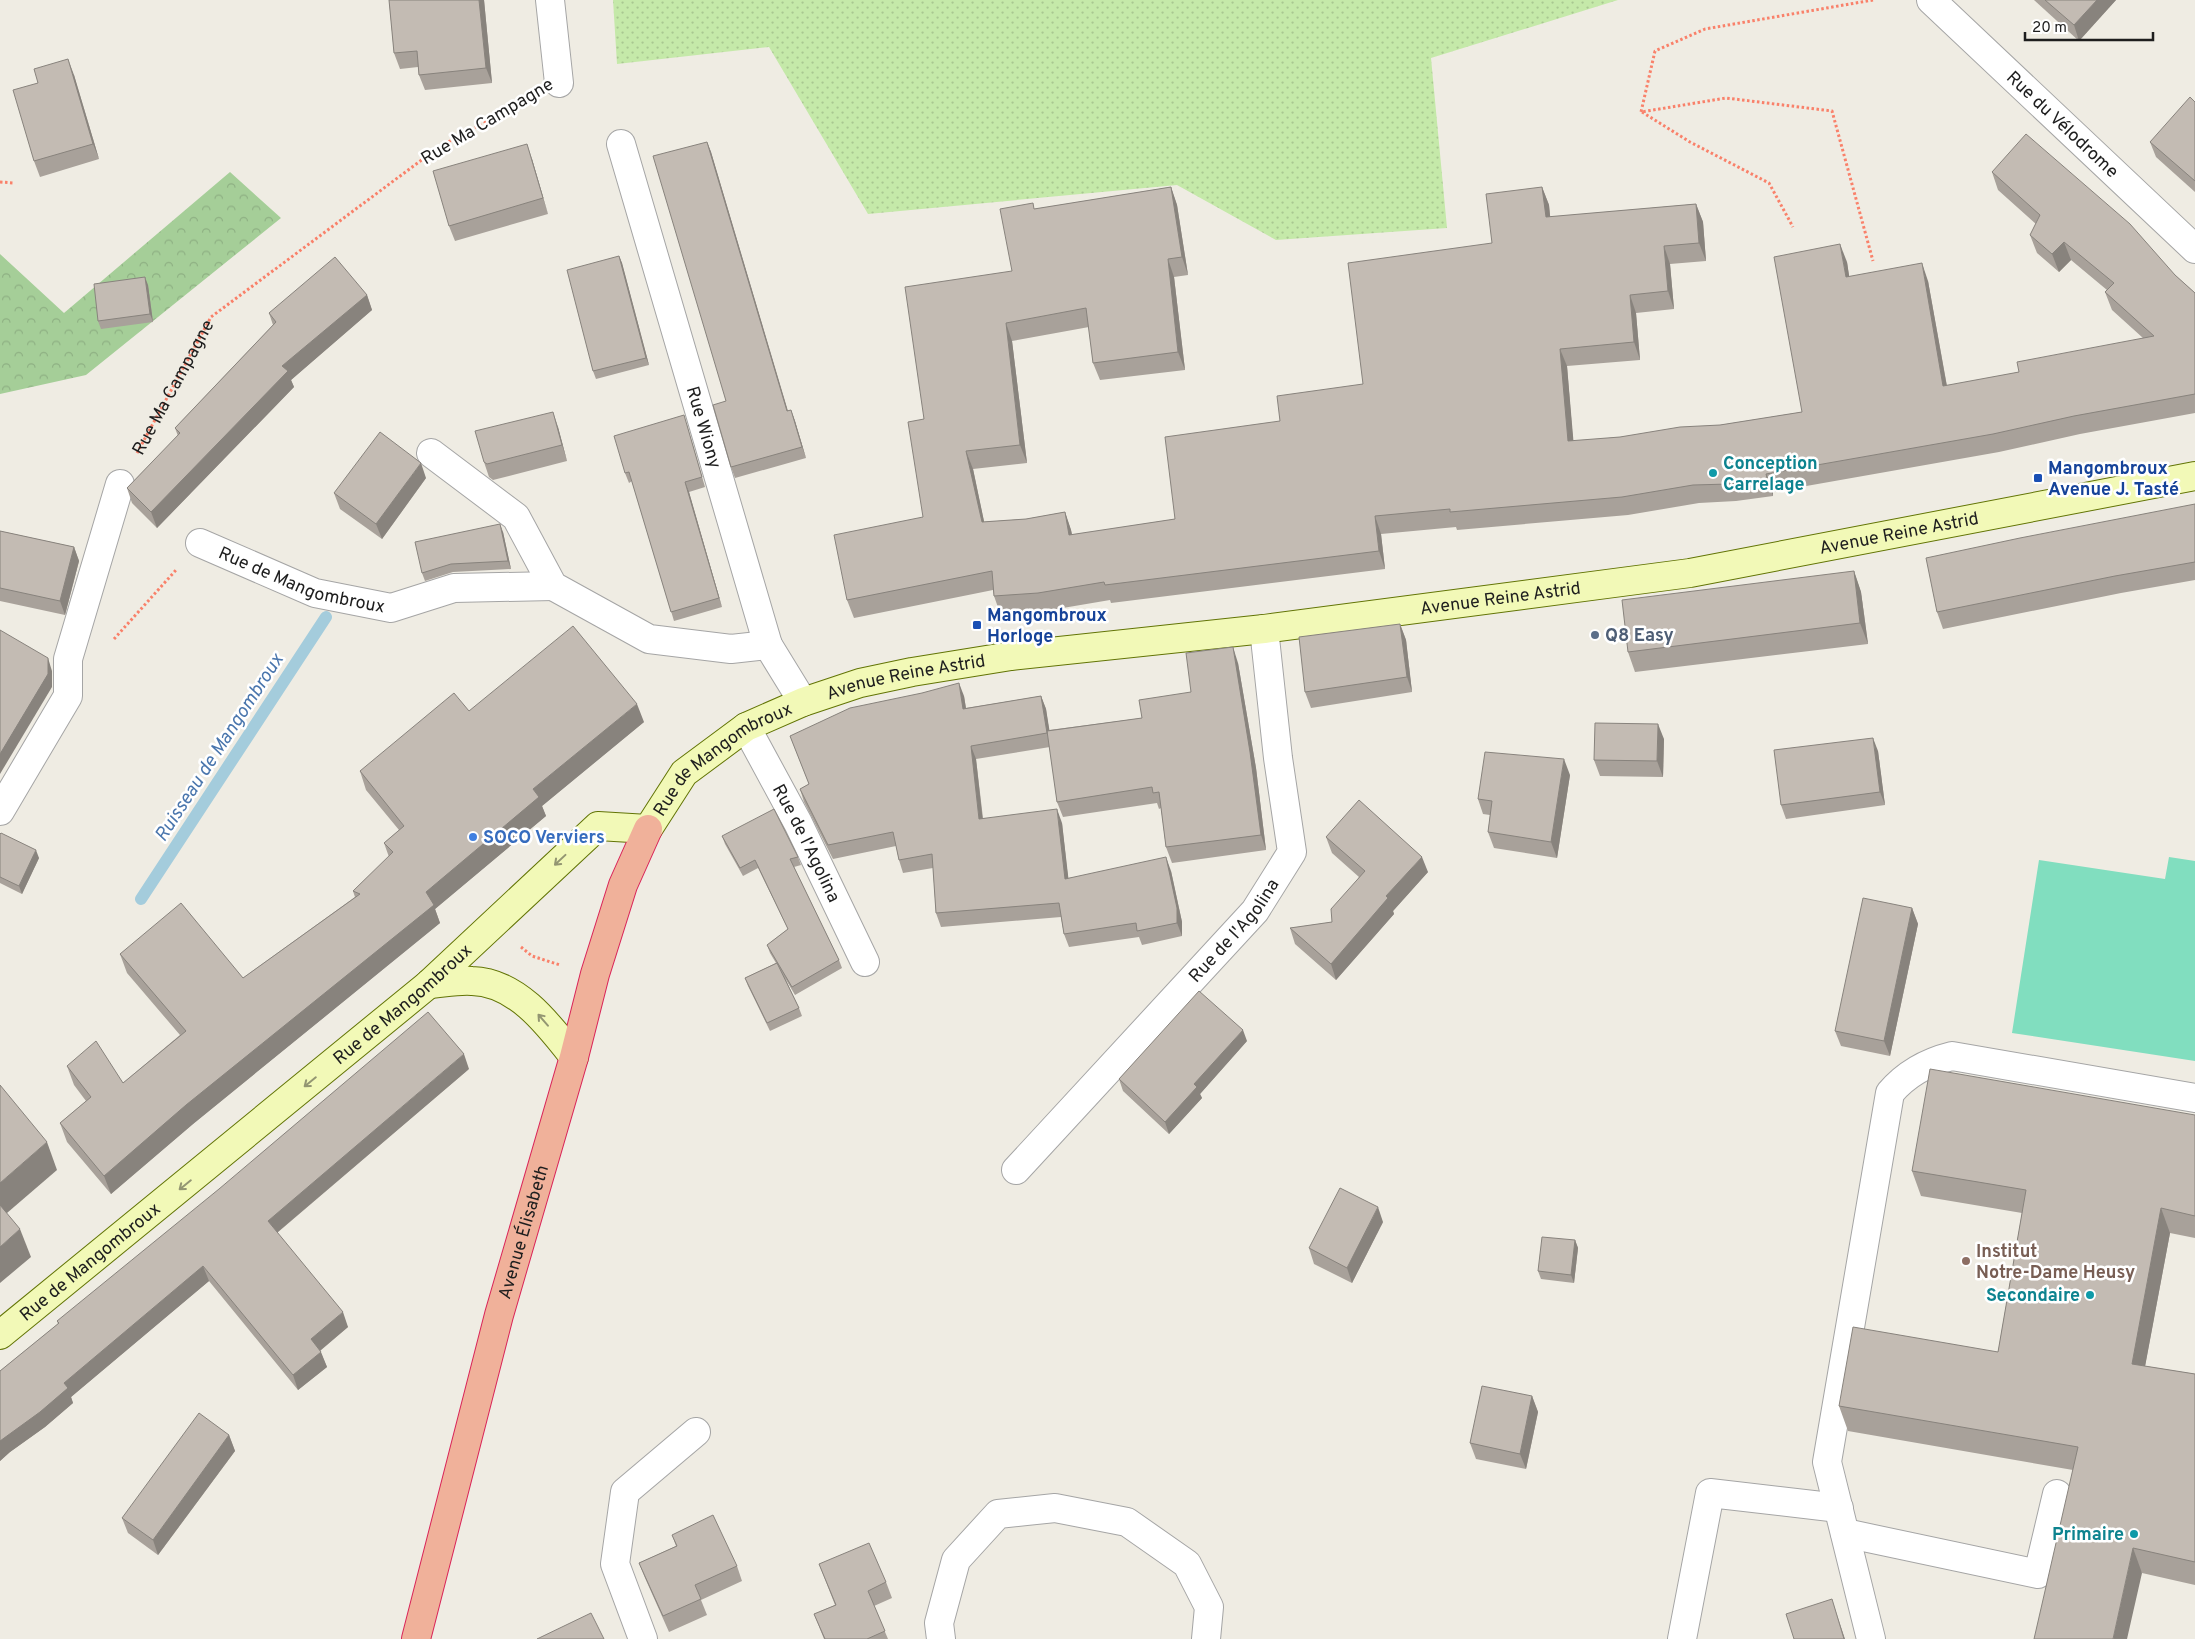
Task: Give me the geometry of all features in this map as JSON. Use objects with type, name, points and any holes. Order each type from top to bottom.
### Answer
[{"type":"highway","name":"Avenue Élisabeth","points":[[416,1639],[499,1315],[574,1057],[595,974],[624,885],[648,829]]},
{"type":"main road","name":"Avenue Reine Astrid","points":[[803,702],[860,683],[912,672],[1012,656],[1264,629],[1690,573],[2195,476]]},
{"type":"main road","name":"Rue de Mangombroux","points":[[0,1335],[429,984],[598,826],[648,829],[684,773],[746,727],[803,702]]},
{"type":"main road","points":[[429,984],[473,980],[502,988],[536,1012],[574,1057]]},
{"type":"street","name":"Rue Ma Campagne","points":[[550,0],[559,83]]},
{"type":"street","name":"Rue du Vélodrome","points":[[1931,0],[2195,249]]},
{"type":"street","name":"Rue Wiony","points":[[621,144],[768,645],[803,702]]},
{"type":"street","points":[[430,452],[516,517],[553,586],[649,639],[731,649],[768,645]]},
{"type":"street","points":[[0,811],[68,696],[68,659],[120,484]]},
{"type":"street","name":"Rue de Mangombroux","points":[[200,543],[315,593],[390,608],[454,588],[553,586]]},
{"type":"street","name":"Rue de l'Agolina","points":[[1016,1170],[1255,911],[1292,852],[1278,758],[1264,629]]},
{"type":"street","name":"Rue de l'Agolina","points":[[746,727],[798,823],[865,962]]},
{"type":"street","points":[[1871,1639],[1827,1462],[1890,1093],[1898,1082],[1935,1060],[1952,1056],[2195,1098]]},
{"type":"street","points":[[643,1639],[615,1564],[625,1492],[696,1432]]},
{"type":"street","points":[[1682,1639],[1710,1493],[1842,1521],[2038,1574],[2057,1494]]},
{"type":"street","points":[[941,1639],[939,1623],[956,1560],[998,1514],[1055,1508],[1127,1522],[1187,1564],[1209,1607],[1206,1639]]},
{"type":"path","points":[[1641,112],[1655,51],[1705,29],[1873,0]]},
{"type":"path","name":"Rue Ma Campagne","points":[[120,484],[211,317],[439,147],[559,83]]},
{"type":"path","points":[[1641,112],[1726,98],[1832,111],[1873,261]]},
{"type":"path","points":[[1641,112],[1690,142],[1769,184],[1793,228]]},
{"type":"path","points":[[0,182],[14,184]]},
{"type":"path","points":[[68,659],[98,656],[200,543]]},
{"type":"path","points":[[494,922],[532,956],[595,974]]},
{"type":"green space","points":[[613,0],[1618,0],[1431,58],[1447,228],[1276,240],[1177,185],[868,214],[769,47],[617,64]]},
{"type":"green space","points":[[230,172],[281,218],[86,375],[0,394],[0,254],[64,313]]},
{"type":"green space","points":[[2169,857],[2195,861],[2195,1061],[2012,1033],[2039,860],[2165,879]]},
{"type":"building","points":[[389,0],[479,0],[486,68],[419,75],[417,51],[394,53]]},
{"type":"building","points":[[2045,0],[2097,0],[2074,25]]},
{"type":"building","points":[[68,59],[93,144],[34,161],[13,90],[38,83],[34,69]]},
{"type":"building","points":[[2190,97],[2195,102],[2195,181],[2150,142]]},
{"type":"building","points":[[2026,134],[2130,224],[2175,275],[2195,293],[2195,394],[2074,416],[1993,434],[1766,474],[1767,478],[1729,484],[1693,485],[1622,497],[1450,512],[1450,509],[1375,516],[1379,551],[1105,585],[1104,582],[1038,593],[994,596],[992,571],[847,600],[834,535],[923,517],[908,422],[924,419],[905,287],[1012,271],[1000,209],[1033,203],[1034,209],[1171,187],[1182,257],[1168,259],[1178,352],[1093,363],[1086,308],[1006,323],[1020,445],[966,451],[982,522],[1026,519],[1065,512],[1069,535],[1175,519],[1165,437],[1280,421],[1277,396],[1363,384],[1348,263],[1492,243],[1486,194],[1542,187],[1546,217],[1696,204],[1699,243],[1664,246],[1668,291],[1630,295],[1634,342],[1560,349],[1568,441],[1620,437],[1680,427],[1720,425],[1802,412],[1774,257],[1840,244],[1846,277],[1922,263],[1943,386],[2019,372],[2017,362],[2154,336],[2105,292],[2114,283],[2064,242],[2052,254],[2030,235],[2040,215],[1992,172]]},
{"type":"building","points":[[707,142],[787,411],[791,410],[802,447],[731,467],[713,405],[726,401],[653,156]]},
{"type":"building","points":[[527,144],[543,198],[449,226],[433,171]]},
{"type":"building","points":[[619,256],[646,358],[593,371],[567,270]]},
{"type":"building","points":[[335,257],[367,295],[282,366],[288,371],[151,512],[127,488],[180,433],[175,428],[276,322],[269,313]]},
{"type":"building","points":[[145,277],[150,314],[98,321],[94,284]]},
{"type":"building","points":[[553,412],[562,445],[487,464],[484,462],[475,431]]},
{"type":"building","points":[[684,415],[702,477],[685,482],[719,598],[671,612],[629,472],[625,473],[614,436]]},
{"type":"building","points":[[380,432],[421,463],[376,524],[334,493]]},
{"type":"building","points":[[2195,504],[2195,562],[1937,612],[1926,558]]},
{"type":"building","points":[[500,524],[508,561],[451,564],[422,573],[415,542]]},
{"type":"building","points":[[0,531],[74,547],[60,601],[0,588]]},
{"type":"building","points":[[1854,571],[1860,623],[1628,652],[1622,600]]},
{"type":"building","points":[[1400,624],[1407,677],[1305,692],[1299,637]]},
{"type":"building","points":[[573,626],[637,704],[533,789],[539,797],[426,892],[434,905],[186,1105],[104,1176],[60,1123],[91,1097],[67,1066],[96,1041],[123,1083],[186,1031],[120,954],[181,903],[243,978],[360,894],[353,891],[393,852],[384,843],[404,826],[360,771],[454,693],[469,711]]},
{"type":"building","points":[[0,630],[48,658],[48,674],[0,754]]},
{"type":"building","points":[[1233,647],[1261,835],[1166,847],[1159,792],[1153,793],[1152,787],[1057,802],[1047,731],[1142,718],[1139,700],[1191,692],[1186,653]]},
{"type":"building","points":[[959,683],[963,709],[1041,696],[1047,733],[971,746],[979,819],[1057,809],[1065,879],[1166,857],[1177,908],[1177,923],[1137,931],[1136,923],[1064,934],[1059,903],[936,913],[932,854],[899,860],[893,832],[828,845],[800,789],[809,784],[790,736],[850,708]]},
{"type":"building","points":[[1595,723],[1658,724],[1657,761],[1594,760]]},
{"type":"building","points":[[1873,738],[1880,792],[1781,805],[1774,750]]},
{"type":"building","points":[[1485,752],[1564,759],[1551,842],[1488,832],[1492,801],[1478,799]]},
{"type":"building","points":[[1359,800],[1422,857],[1386,896],[1388,898],[1331,964],[1290,928],[1332,922],[1331,909],[1365,871],[1326,837]]},
{"type":"building","points":[[774,809],[798,857],[790,859],[839,960],[792,987],[767,945],[788,929],[755,860],[740,868],[722,836]]},
{"type":"building","points":[[1,833],[36,850],[19,886],[0,877]]},
{"type":"building","points":[[1863,898],[1912,908],[1884,1041],[1835,1031]]},
{"type":"building","points":[[777,963],[799,1008],[767,1023],[745,978]]},
{"type":"building","points":[[1199,991],[1243,1030],[1194,1084],[1197,1087],[1165,1122],[1119,1079]]},
{"type":"building","points":[[428,1012],[464,1054],[268,1221],[343,1312],[311,1339],[321,1352],[293,1375],[203,1266],[64,1383],[68,1388],[40,1412],[0,1441],[0,1371],[59,1323],[57,1321],[219,1189]]},
{"type":"building","name":"Secondaire","points":[[1930,1069],[2195,1115],[2195,1216],[2161,1208],[2132,1364],[2195,1374],[2195,1562],[2133,1548],[2113,1639],[2034,1639],[2078,1447],[1839,1406],[1853,1327],[1998,1352],[2026,1190],[1912,1171]]},
{"type":"building","points":[[0,1085],[47,1142],[0,1183]]},
{"type":"building","points":[[1340,1188],[1378,1207],[1347,1268],[1309,1248]]},
{"type":"building","points":[[0,1205],[20,1229],[0,1247]]},
{"type":"building","points":[[1542,1237],[1575,1240],[1571,1275],[1538,1271]]},
{"type":"building","points":[[1482,1386],[1532,1396],[1520,1454],[1470,1443]]},
{"type":"building","points":[[199,1413],[229,1435],[153,1540],[122,1518]]},
{"type":"building","points":[[713,1515],[737,1566],[695,1585],[701,1599],[663,1616],[639,1563],[677,1546],[672,1535]]},
{"type":"building","points":[[869,1543],[886,1582],[868,1591],[885,1631],[867,1639],[825,1639],[814,1614],[836,1605],[819,1564]]},
{"type":"building","points":[[1832,1599],[1844,1639],[1794,1639],[1786,1614]]},
{"type":"building","points":[[591,1613],[604,1639],[537,1639]]},
{"type":"waterway","name":"Ruisseau de Mangombroux","points":[[141,899],[326,617]]},
{"type":"place","name":"Conception Carrelage","points":[[1713,473]]},
{"type":"place","name":"Mangombroux Avenue J. Tasté","points":[[2038,478]]},
{"type":"place","name":"Mangombroux Horloge","points":[[977,625]]},
{"type":"place","name":"Q8 Easy","points":[[1595,635]]},
{"type":"place","name":"SOCO Verviers","points":[[473,837]]},
{"type":"place","name":"Institut Notre-Dame Heusy","points":[[1966,1261]]},
{"type":"place","name":"Secondaire","points":[[2090,1295]]},
{"type":"place","name":"Primaire","points":[[2134,1534]]}]
